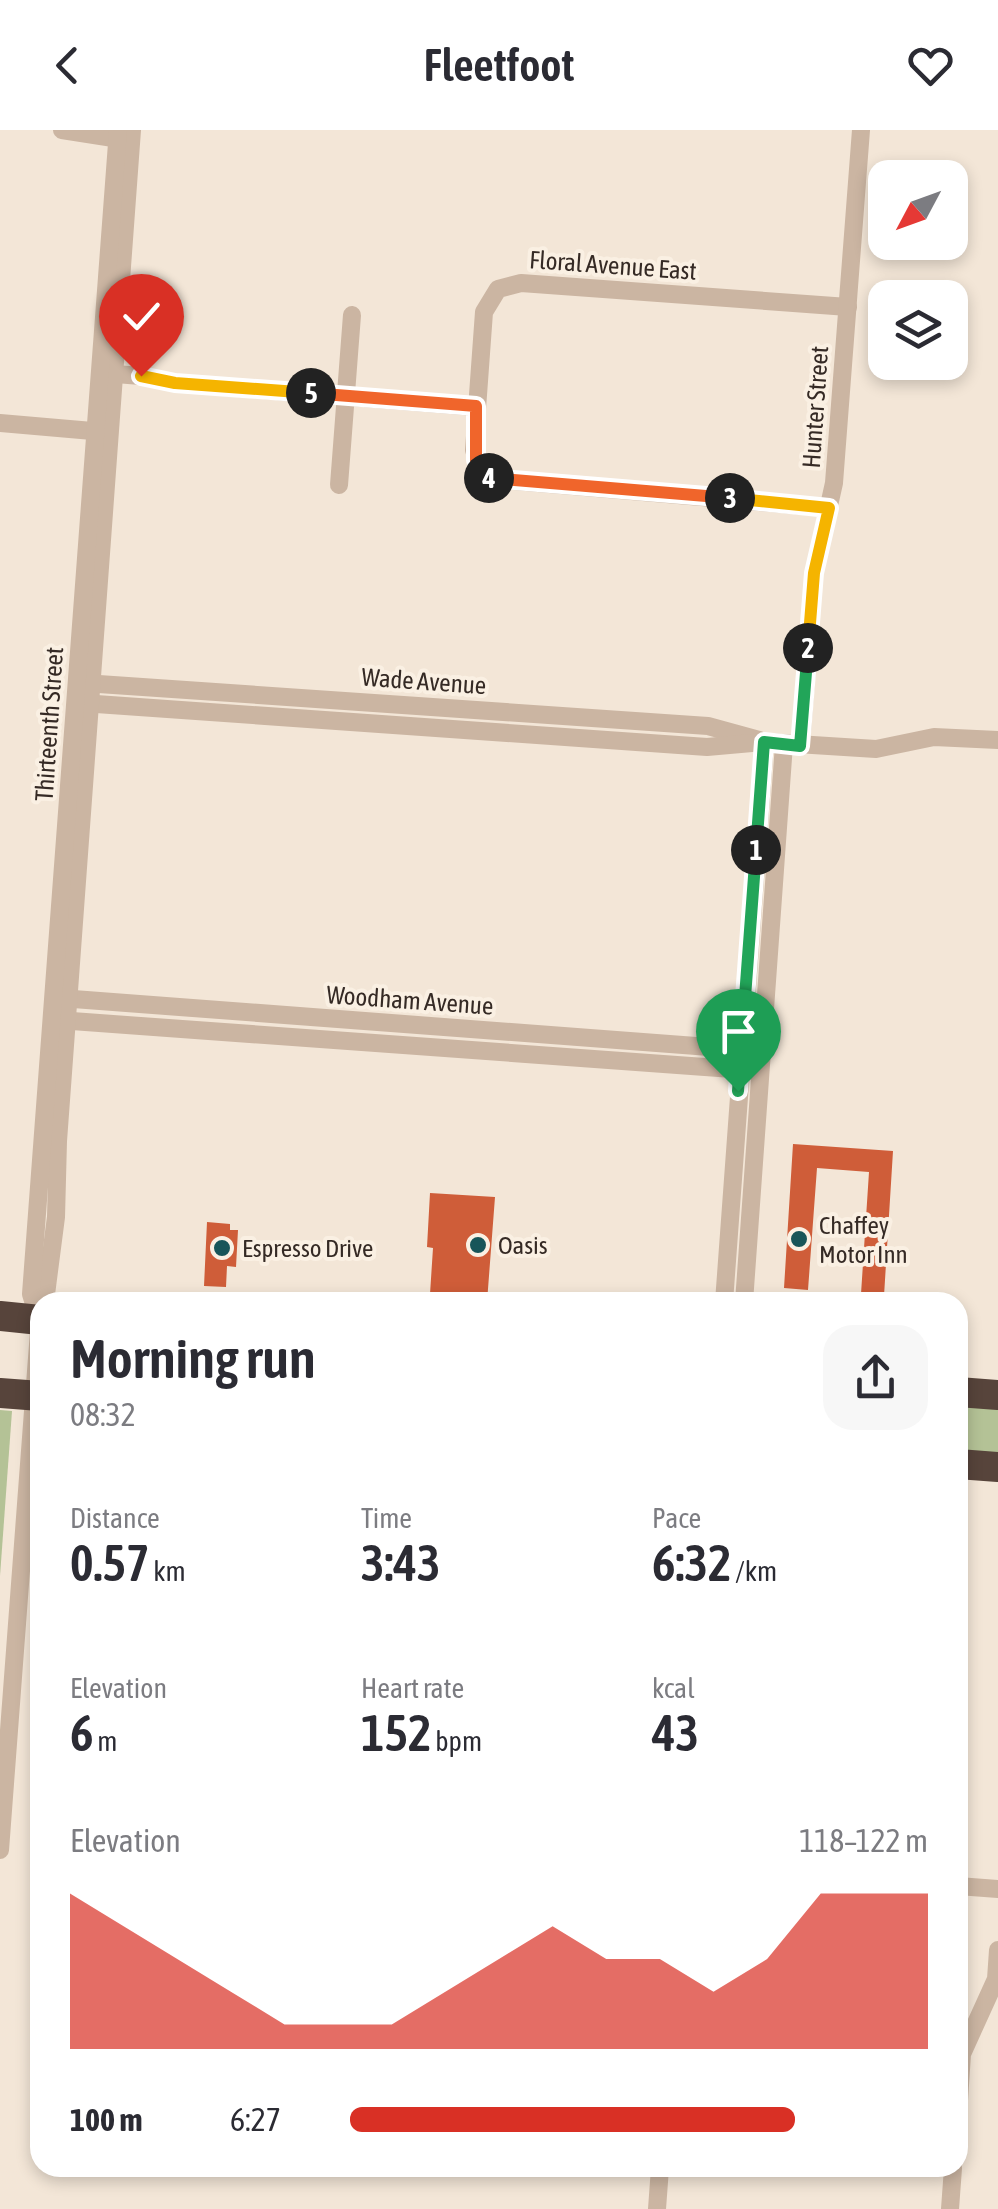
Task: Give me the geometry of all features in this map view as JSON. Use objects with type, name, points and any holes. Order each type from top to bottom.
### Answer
[{"type":"highway","points":[[0,1316],[30,1319]]},
{"type":"highway","points":[[0,1393],[30,1396]]},
{"type":"highway","points":[[968,1393],[998,1395]]},
{"type":"highway","points":[[968,1465],[998,1467]]},
{"type":"street","points":[[62,130],[125,135]]},
{"type":"street","name":"Hunter Street","points":[[725,1292],[741,1049],[783,744],[834,483],[861,130]]},
{"type":"street","name":"Thirteenth Street","points":[[46,1292],[56,1217],[61,998],[125,135]]},
{"type":"street","name":"Floral Avenue East","points":[[829,508],[492,480],[480,470],[476,460],[484,312],[492,296],[510,285],[848,307]]},
{"type":"street","points":[[339,485],[352,314]]},
{"type":"street","points":[[106,379],[476,406]]},
{"type":"street","points":[[0,423],[103,432]]},
{"type":"street","name":"Wade Avenue","points":[[85,683],[708,726],[783,744]]},
{"type":"street","name":"Wade Avenue","points":[[83,704],[706,747],[783,744],[876,748],[934,736],[998,740]]},
{"type":"street","name":"Hunter Street","points":[[745,1292],[783,744]]},
{"type":"street","name":"Woodham Avenue","points":[[61,998],[762,1050]]},
{"type":"street","name":"Thirteenth Street","points":[[31,1292],[60,1020]]},
{"type":"street","name":"Woodham Avenue","points":[[60,1020],[760,1071]]},
{"type":"street","name":"Thirteenth Street","points":[[0,1850],[30,1467]]},
{"type":"street","points":[[968,1887],[998,1890]]},
{"type":"street","points":[[968,2041],[996,1979],[998,1950]]},
{"type":"street","points":[[657,2209],[659,2177]]},
{"type":"street","points":[[950,2209],[952,2177]]},
{"type":"green space","points":[[968,1402],[998,1404],[998,1457],[968,1455]]},
{"type":"green space","points":[[0,1410],[12,1411],[0,1576]]},
{"type":"building","name":"Chaffey Motor Inn","points":[[793,1144],[893,1151],[884,1292],[861,1292],[869,1172],[817,1168],[808,1290],[784,1288]]},
{"type":"building","points":[[430,1193],[495,1197],[488,1292],[430,1292],[433,1248],[427,1247]]},
{"type":"building","name":"Espresso Drive","points":[[207,1222],[230,1224],[230,1230],[238,1230],[236,1267],[227,1266],[226,1287],[204,1286]]},
{"type":"place","name":"Chaffey Motor Inn","points":[[799,1239]]},
{"type":"place","name":"Oasis","points":[[478,1245]]},
{"type":"place","name":"Espresso Drive","points":[[222,1248]]},
{"type":"route","points":[[141,376],[175,383],[476,406],[476,460],[480,470],[492,480],[829,508],[814,573],[800,746],[764,742],[738,1091]]}]
